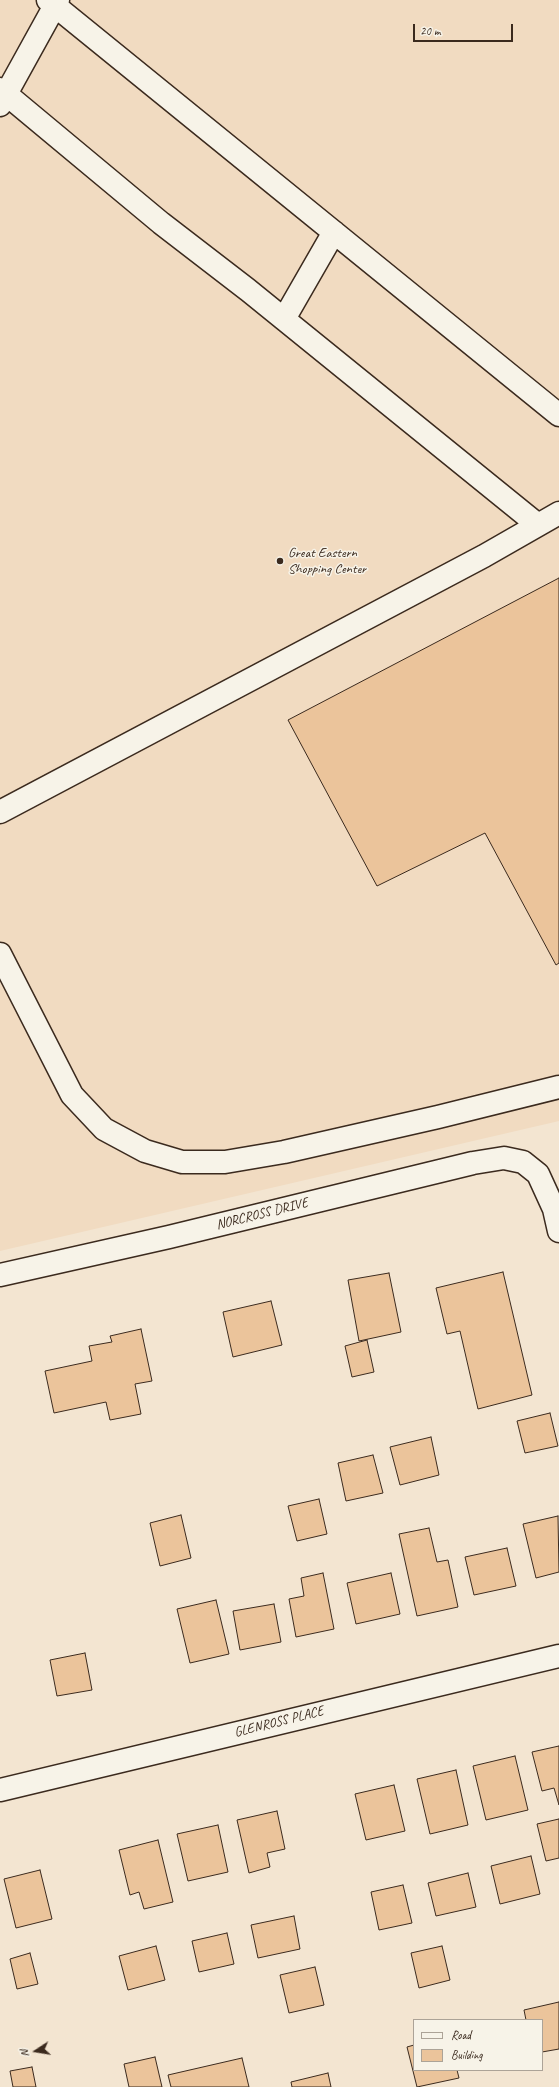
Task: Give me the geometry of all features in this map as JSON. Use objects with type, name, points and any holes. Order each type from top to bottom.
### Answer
[{"type":"street","points":[[538,525],[284,319],[161,224],[2,96],[54,2],[559,415]]},
{"type":"street","points":[[284,319],[334,232]]},
{"type":"street","points":[[0,812],[484,556],[559,513]]},
{"type":"street","points":[[0,954],[72,1095],[104,1129],[145,1151],[182,1162],[225,1162],[284,1152],[438,1117],[559,1087]]},
{"type":"street","name":"NORCROSS DRIVE","points":[[0,1276],[169,1237],[473,1163],[504,1158],[523,1162],[538,1174],[554,1209],[559,1231]]},
{"type":"street","name":"GLENROSS PLACE","points":[[0,1790],[559,1656]]},
{"type":"shaded area","name":"Great Eastern Shopping Center","points":[[0,0],[559,0],[559,1121],[0,1251]]},
{"type":"building","points":[[559,578],[559,963],[556,965],[485,833],[377,886],[288,720]]},
{"type":"building","points":[[503,1272],[532,1395],[478,1409],[460,1331],[447,1334],[436,1288]]},
{"type":"building","points":[[389,1273],[401,1332],[359,1341],[348,1280]]},
{"type":"building","points":[[271,1301],[282,1345],[233,1357],[223,1312]]},
{"type":"building","points":[[141,1329],[152,1381],[135,1384],[141,1414],[110,1420],[106,1402],[54,1413],[45,1371],[92,1361],[89,1346],[112,1342],[110,1336]]},
{"type":"building","points":[[367,1340],[374,1372],[352,1377],[345,1346]]},
{"type":"building","points":[[550,1413],[558,1446],[525,1453],[517,1421]]},
{"type":"building","points":[[431,1437],[439,1475],[400,1485],[390,1447]]},
{"type":"building","points":[[373,1455],[383,1493],[346,1501],[338,1463]]},
{"type":"building","points":[[319,1499],[327,1534],[297,1541],[288,1506]]},
{"type":"building","points":[[181,1515],[191,1558],[160,1566],[150,1523]]},
{"type":"building","points":[[558,1516],[559,1572],[536,1578],[523,1524]]},
{"type":"building","points":[[429,1528],[437,1562],[448,1560],[458,1607],[417,1616],[399,1534]]},
{"type":"building","points":[[507,1548],[516,1586],[474,1595],[465,1557]]},
{"type":"building","points":[[323,1573],[334,1629],[296,1637],[289,1599],[304,1596],[301,1578]]},
{"type":"building","points":[[391,1573],[400,1614],[356,1624],[347,1583]]},
{"type":"building","points":[[216,1600],[229,1654],[190,1663],[177,1609]]},
{"type":"building","points":[[274,1604],[281,1642],[240,1650],[233,1611]]},
{"type":"building","points":[[85,1653],[92,1690],[57,1696],[50,1660]]},
{"type":"building","points":[[559,1746],[559,1805],[554,1788],[542,1791],[532,1752]]},
{"type":"building","points":[[515,1756],[528,1810],[486,1820],[473,1766]]},
{"type":"building","points":[[456,1770],[468,1825],[430,1834],[417,1779]]},
{"type":"building","points":[[394,1785],[405,1831],[366,1840],[355,1794]]},
{"type":"building","points":[[277,1811],[285,1849],[267,1853],[270,1867],[249,1873],[237,1820]]},
{"type":"building","points":[[559,1819],[559,1858],[546,1861],[537,1824]]},
{"type":"building","points":[[218,1825],[228,1872],[188,1881],[177,1834]]},
{"type":"building","points":[[158,1840],[173,1902],[144,1909],[139,1892],[130,1895],[119,1850]]},
{"type":"building","points":[[531,1856],[540,1894],[500,1904],[491,1866]]},
{"type":"building","points":[[40,1870],[52,1919],[16,1928],[4,1879]]},
{"type":"building","points":[[468,1873],[476,1907],[436,1916],[428,1883]]},
{"type":"building","points":[[403,1885],[412,1923],[379,1930],[371,1892]]},
{"type":"building","points":[[294,1916],[300,1949],[258,1958],[251,1925]]},
{"type":"building","points":[[227,1933],[234,1964],[199,1972],[192,1941]]},
{"type":"building","points":[[156,1946],[165,1980],[128,1990],[119,1956]]},
{"type":"building","points":[[442,1946],[450,1980],[419,1988],[411,1953]]},
{"type":"building","points":[[30,1953],[38,1984],[17,1989],[10,1959]]},
{"type":"building","points":[[315,1967],[324,2005],[289,2013],[280,1975]]},
{"type":"building","points":[[559,2002],[559,2049],[543,2052],[543,2019],[526,2019],[524,2010]]},
{"type":"building","points":[[413,2045],[413,2071],[407,2047]]},
{"type":"building","points":[[155,2057],[162,2087],[129,2087],[124,2064]]},
{"type":"building","points":[[242,2058],[249,2087],[171,2087],[168,2075]]},
{"type":"building","points":[[32,2067],[36,2087],[13,2087],[10,2071]]},
{"type":"building","points":[[413,2071],[457,2071],[459,2078],[417,2087]]},
{"type":"building","points":[[328,2073],[331,2087],[292,2087],[291,2082]]},
{"type":"place","name":"Great Eastern Shopping Center","points":[[280,561]]}]
